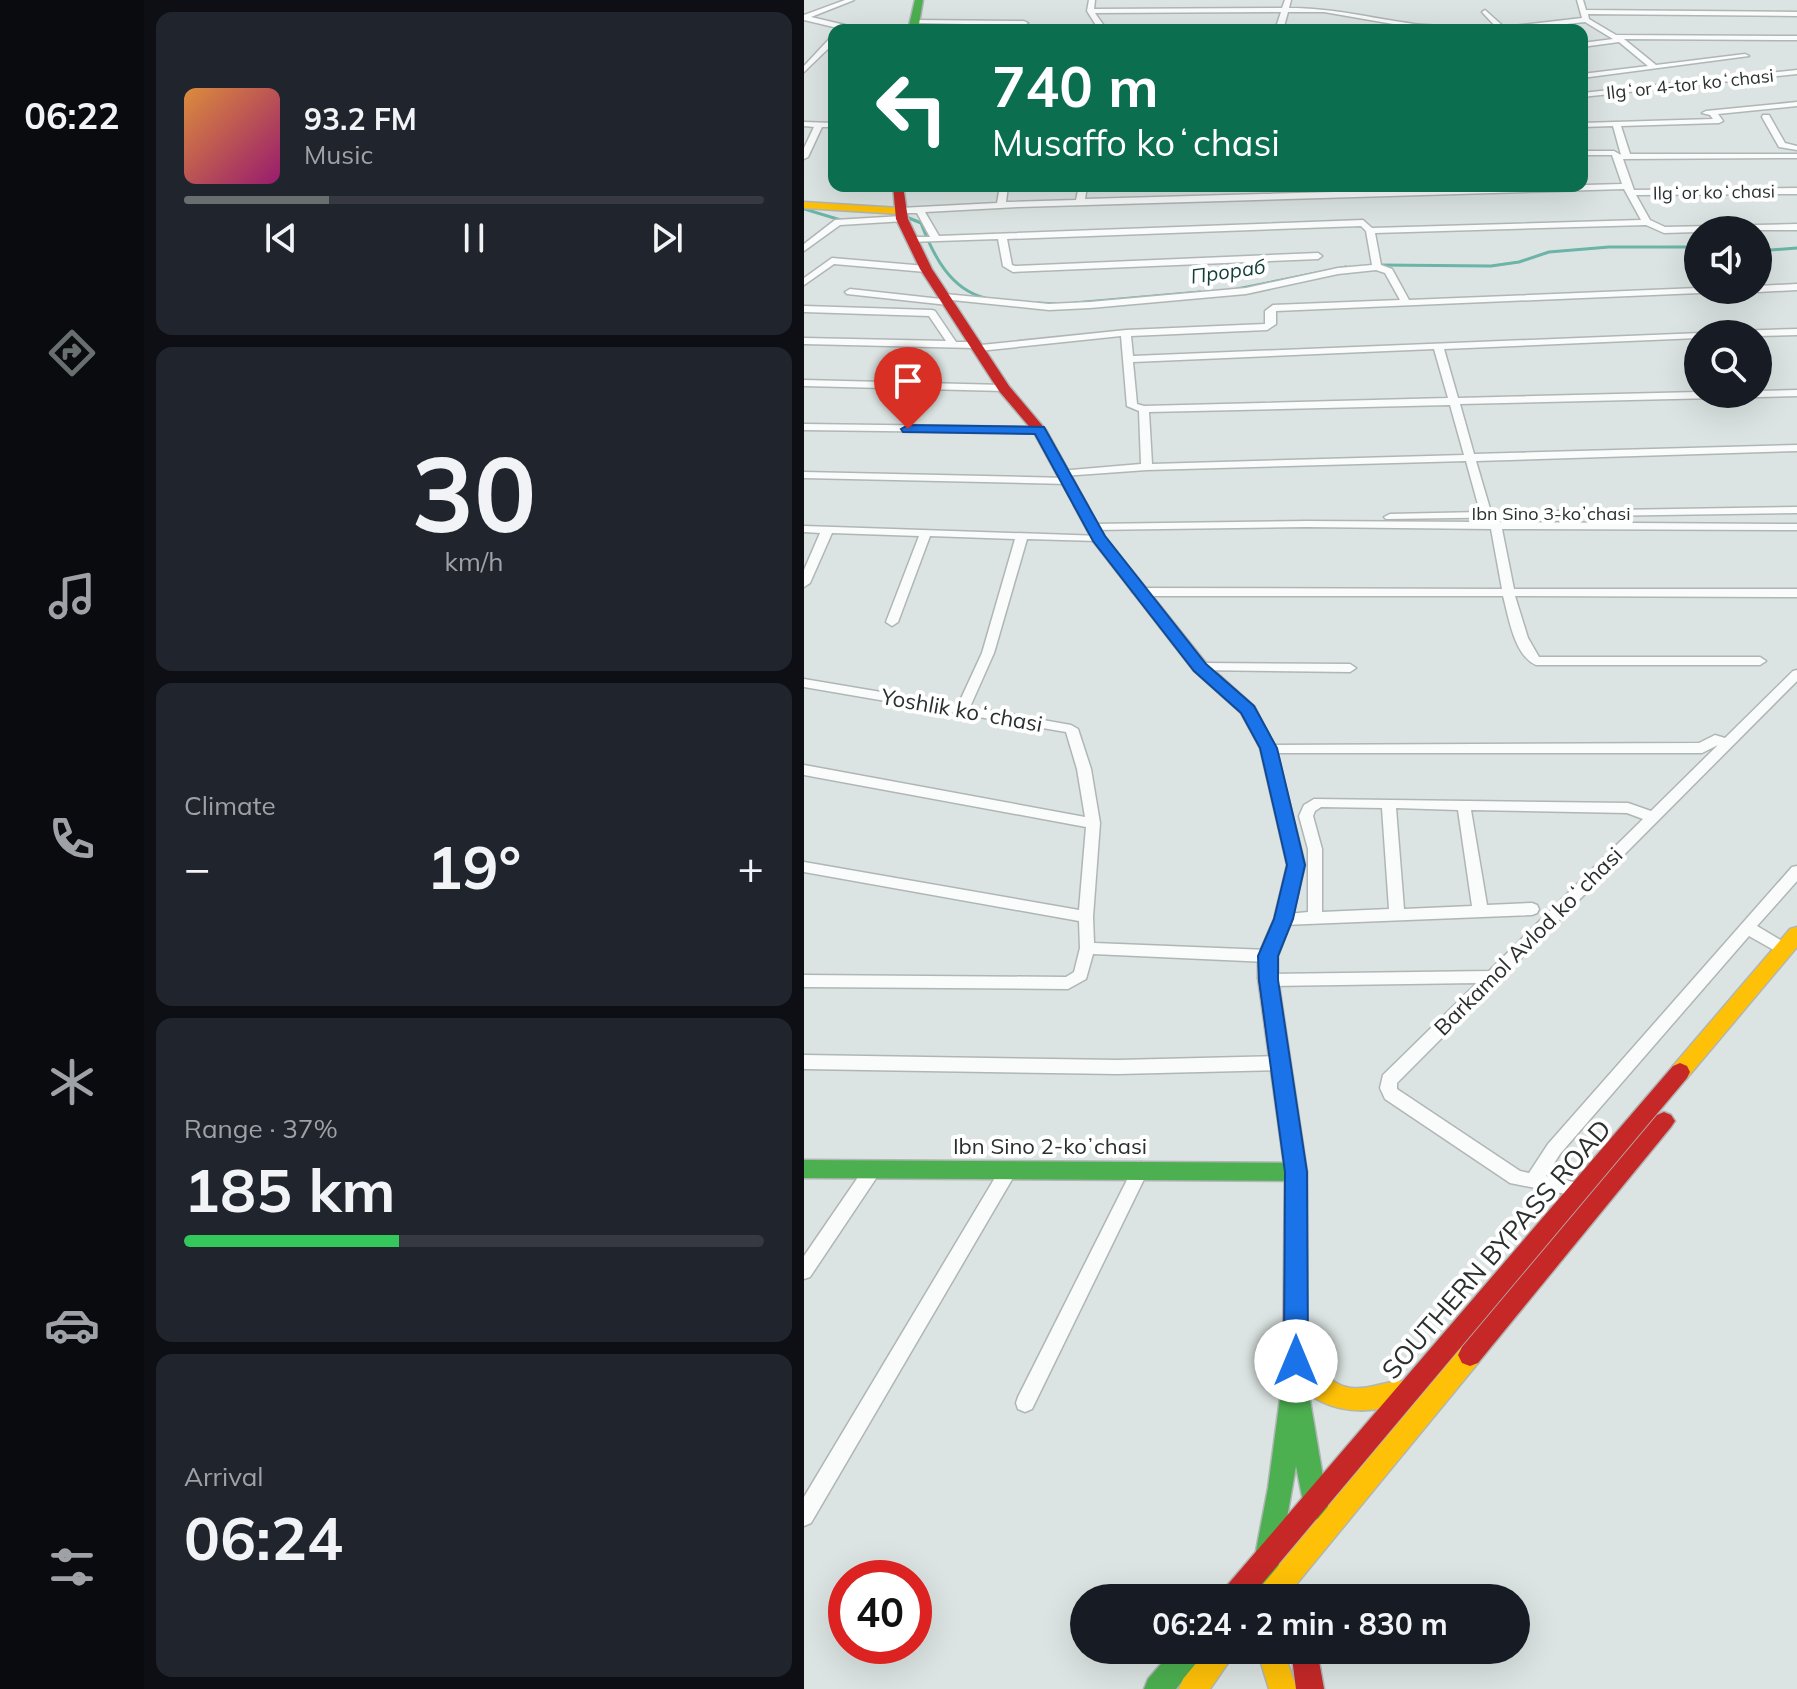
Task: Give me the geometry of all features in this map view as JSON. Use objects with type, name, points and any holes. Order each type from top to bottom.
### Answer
[{"type":"main road","points":[[914,24],[919,0]]},
{"type":"main road","points":[[899,192],[901,215],[926,269],[1004,388],[1039,430],[1095,532],[1138,592],[1200,667],[1248,710],[1268,748],[1296,865],[1283,919],[1268,956],[1268,980],[1296,1172],[1296,1361],[1263,1584]]},
{"type":"main road","points":[[804,205],[901,215]]},
{"type":"main road","name":"SOUTHERN BYPASS ROAD","points":[[1696,1082],[1791,955],[1797,934]]},
{"type":"main road","name":"SOUTHERN BYPASS ROAD","points":[[1245,1584],[1581,1190],[1791,955]]},
{"type":"main road","name":"SOUTHERN BYPASS ROAD","points":[[1280,1584],[1676,1106]]},
{"type":"main road","name":"Ibn Sino 2-koʼchasi","points":[[804,1169],[1296,1172]]},
{"type":"main road","points":[[1296,1361],[1313,1383],[1340,1402],[1374,1402],[1410,1390]]},
{"type":"main road","points":[[1295,1382],[1319,1538]]},
{"type":"main road","points":[[1289,1574],[1291,1584]]},
{"type":"main road","points":[[1158,1689],[1179,1664]]},
{"type":"main road","points":[[1193,1689],[1213,1664]]},
{"type":"main road","points":[[1275,1664],[1283,1689]]},
{"type":"main road","points":[[1306,1664],[1310,1689]]},
{"type":"street","points":[[806,16],[851,0]]},
{"type":"street","points":[[1092,0],[1090,11],[1099,24]]},
{"type":"street","points":[[1282,24],[1288,0]]},
{"type":"street","points":[[1580,0],[1585,16],[1654,67]]},
{"type":"street","points":[[1754,0],[1760,14]]},
{"type":"street","points":[[1090,11],[1324,10],[1404,24]]},
{"type":"street","points":[[1485,12],[1497,24]]},
{"type":"street","points":[[1534,24],[1585,16],[1797,14]]},
{"type":"street","points":[[806,16],[836,24]]},
{"type":"street","points":[[987,24],[1024,23]]},
{"type":"street","points":[[1588,44],[1617,39],[1797,38]]},
{"type":"street","points":[[804,70],[828,45]]},
{"type":"street","points":[[1588,75],[1745,56]]},
{"type":"street","name":"Ilgʻor 4-tor koʻchasi","points":[[1588,94],[1797,72]]},
{"type":"street","points":[[1588,125],[1719,121],[1713,113],[1797,104]]},
{"type":"street","points":[[1766,117],[1782,145],[1797,148]]},
{"type":"street","points":[[1588,120],[1592,125]]},
{"type":"street","points":[[804,124],[828,125]]},
{"type":"street","points":[[804,157],[819,124]]},
{"type":"street","points":[[1616,124],[1629,190],[1647,222]]},
{"type":"street","points":[[1588,153],[1622,156],[1797,156]]},
{"type":"street","name":"Ilgʻor koʻchasi","points":[[1588,191],[1797,191]]},
{"type":"street","points":[[1001,205],[1003,192]]},
{"type":"street","points":[[1080,202],[1082,192]]},
{"type":"street","points":[[1159,199],[1160,192]]},
{"type":"street","name":"Ilgʻor koʻchasi","points":[[804,248],[838,222],[901,215],[919,209],[1159,199],[1525,192]]},
{"type":"street","points":[[919,209],[935,237]]},
{"type":"street","points":[[1370,231],[1647,222],[1664,230],[1797,227]]},
{"type":"street","points":[[911,240],[1359,223],[1367,224],[1370,231],[1376,266]]},
{"type":"street","points":[[1002,237],[1008,266],[1013,269],[1318,256]]},
{"type":"street","points":[[804,282],[832,261],[926,269]]},
{"type":"street","points":[[850,292],[948,303],[1049,307],[1090,305],[1246,291],[1376,266],[1389,271],[1405,301]]},
{"type":"street","points":[[1772,288],[1797,287]]},
{"type":"street","points":[[804,341],[977,347],[1126,333],[1267,327],[1271,324],[1270,311],[1273,308],[1684,291]]},
{"type":"street","points":[[804,309],[928,312],[948,303]]},
{"type":"street","points":[[928,312],[935,316],[953,344]]},
{"type":"street","points":[[1772,333],[1797,332]]},
{"type":"street","points":[[1126,333],[1132,406],[1144,409],[1684,395]]},
{"type":"street","points":[[1127,359],[1684,336]]},
{"type":"street","points":[[1438,346],[1486,513]]},
{"type":"street","points":[[804,383],[1004,388]]},
{"type":"street","points":[[1772,384],[1797,383]]},
{"type":"street","points":[[1455,400],[1684,388]]},
{"type":"street","points":[[1772,394],[1797,393]]},
{"type":"street","points":[[1144,409],[1147,467]]},
{"type":"street","points":[[804,427],[1039,430]]},
{"type":"street","points":[[804,475],[1066,477],[1147,467],[1797,448]]},
{"type":"street","name":"Ibn Sino 3-koʼchasi","points":[[1306,524],[1365,517],[1486,513],[1797,510]]},
{"type":"street","name":"Ibn Sino 3-koʼchasi","points":[[804,529],[1022,536],[1306,524],[1797,527]]},
{"type":"street","name":"Ibn Sino 3-koʼchasi","points":[[1496,527],[1508,592],[1530,657],[1543,664],[1760,661]]},
{"type":"street","points":[[804,583],[827,531]]},
{"type":"street","points":[[892,622],[925,534]]},
{"type":"street","points":[[962,710],[988,653],[1022,536]]},
{"type":"street","points":[[1138,592],[1797,593]]},
{"type":"street","points":[[1200,667],[1350,668]]},
{"type":"street","name":"Barkamol Avlod koʻchasi","points":[[1581,1190],[1516,1178],[1391,1094],[1389,1080],[1797,674]]},
{"type":"street","name":"Yoshlik koʻchasi","points":[[804,683],[1073,730],[1093,823],[1086,917],[1087,948],[1081,975],[1068,983],[804,981]]},
{"type":"street","points":[[1268,748],[1702,748],[1715,739],[1728,743]]},
{"type":"street","points":[[804,770],[1093,823]]},
{"type":"street","points":[[1315,918],[1315,849],[1306,816],[1309,808],[1319,802],[1628,808],[1653,817]]},
{"type":"street","points":[[1389,804],[1397,914]]},
{"type":"street","points":[[1464,807],[1480,910]]},
{"type":"street","points":[[804,867],[1086,917]]},
{"type":"street","points":[[1533,1181],[1554,1149],[1797,871]]},
{"type":"street","points":[[1283,919],[1532,909]]},
{"type":"street","points":[[1748,928],[1791,955]]},
{"type":"street","points":[[1087,948],[1268,956]]},
{"type":"street","points":[[1268,980],[1490,977]]},
{"type":"street","points":[[804,1062],[1118,1067],[1281,1063]]},
{"type":"street","points":[[804,1271],[873,1169]]},
{"type":"street","points":[[1025,1403],[1141,1169]]},
{"type":"street","points":[[804,1516],[1008,1171]]},
{"type":"waterway","name":"Прораб","points":[[804,209],[844,221]]},
{"type":"waterway","name":"Прораб","points":[[904,216],[921,223],[937,258],[953,279],[973,294],[985,298]]},
{"type":"waterway","name":"Прораб","points":[[1379,265],[1491,266],[1519,262],[1549,252],[1609,247],[1684,247]]},
{"type":"waterway","name":"Прораб","points":[[1772,250],[1797,248]]},
{"type":"waterway","name":"Прораб","points":[[1237,289],[1346,267]]},
{"type":"waterway","name":"Прораб","points":[[1074,303],[1200,292]]},
{"type":"waterway","name":"Прораб","points":[[1038,303],[1057,304]]},
{"type":"traffic: fast","points":[[914,24],[919,0]]},
{"type":"traffic: fast","points":[[804,1169],[1296,1172]]},
{"type":"traffic: fast","points":[[1295,1363],[1295,1382],[1315,1507]]},
{"type":"traffic: fast","points":[[1263,1584],[1281,1488],[1292,1398]]},
{"type":"traffic: fast","points":[[1158,1689],[1179,1664]]},
{"type":"traffic: slow","points":[[804,205],[900,211]]},
{"type":"traffic: slow","points":[[1081,506],[1098,538],[1200,667],[1248,710],[1268,748],[1296,865],[1283,919],[1268,956],[1268,978]]},
{"type":"traffic: slow","points":[[1680,1072],[1797,934]]},
{"type":"traffic: slow","points":[[1280,1584],[1470,1355]]},
{"type":"traffic: slow","points":[[1296,1361],[1321,1387],[1345,1399],[1371,1400],[1406,1391]]},
{"type":"traffic: slow","points":[[1193,1689],[1213,1664]]},
{"type":"traffic: slow","points":[[1275,1664],[1283,1689]]},
{"type":"traffic: jam","points":[[899,192],[902,219],[926,269],[1004,388],[1039,430],[1081,506]]},
{"type":"traffic: jam","points":[[1268,978],[1296,1172],[1295,1363]]},
{"type":"traffic: jam","points":[[1245,1584],[1680,1072]]},
{"type":"traffic: jam","points":[[1470,1355],[1664,1121]]},
{"type":"traffic: jam","points":[[1306,1664],[1310,1689]]},
{"type":"route","points":[[908,429],[1039,430],[1098,538],[1200,667],[1248,710],[1268,748],[1286,811],[1296,865],[1283,919],[1268,956],[1268,980],[1296,1172],[1296,1361]]}]
